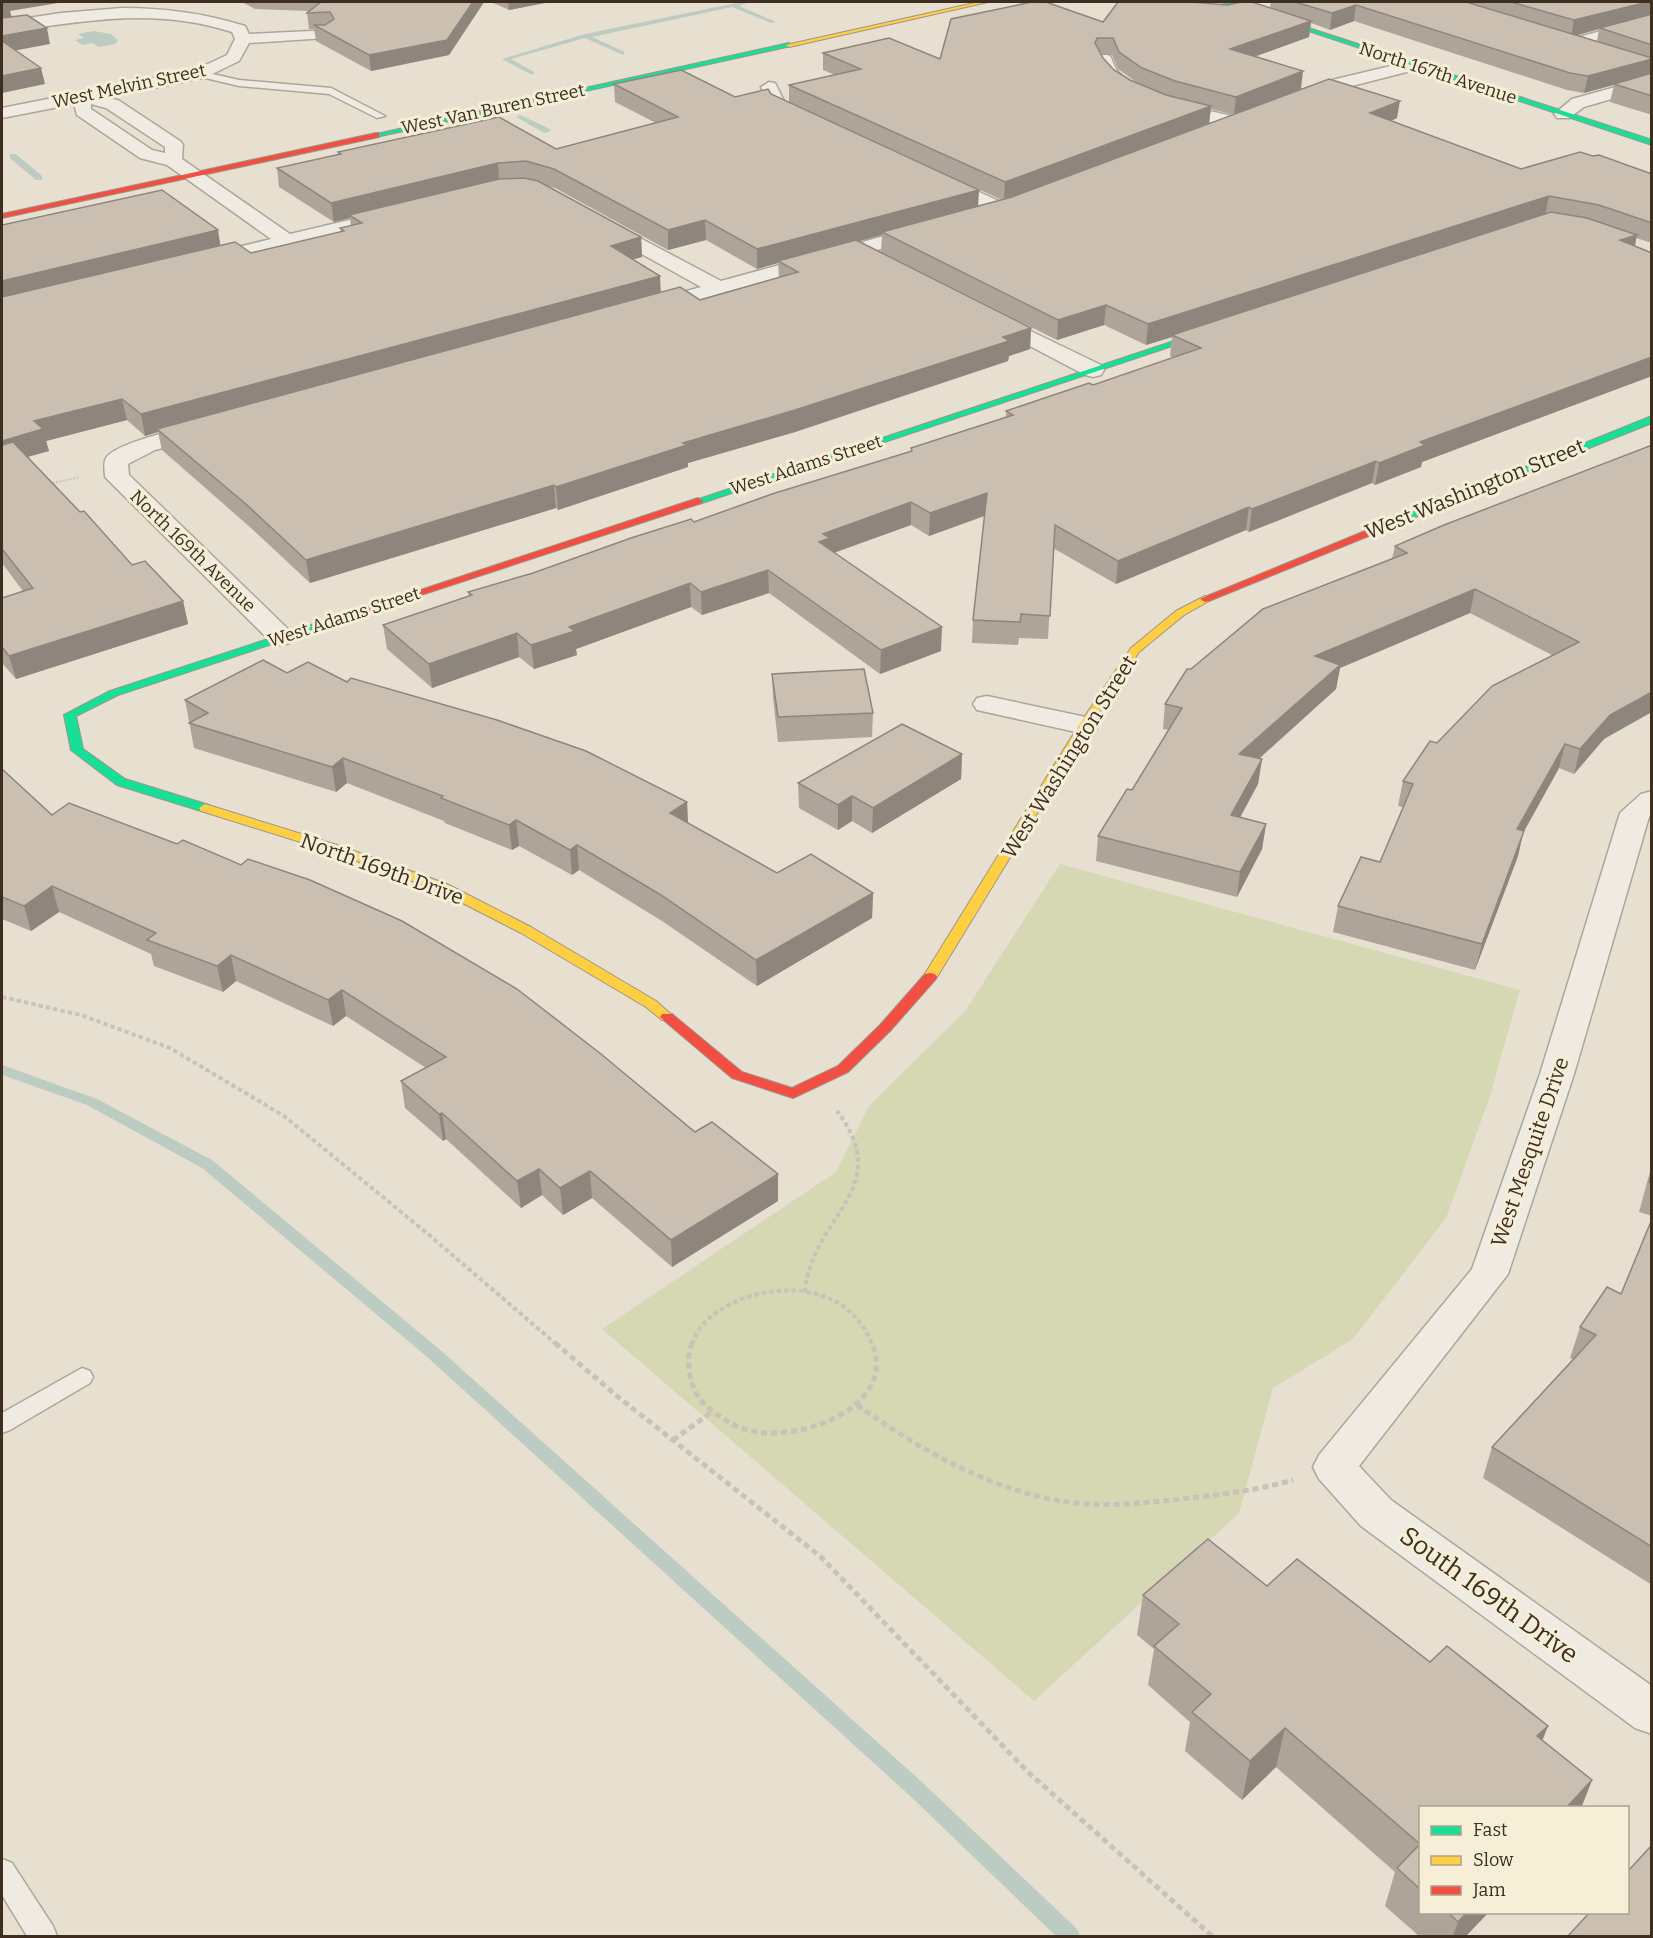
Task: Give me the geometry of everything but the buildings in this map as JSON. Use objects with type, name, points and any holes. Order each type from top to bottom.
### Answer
[{"type":"street","name":"West Van Buren Street","points":[[2,216],[193,166],[985,2]]},
{"type":"street","name":"North 167th Avenue","points":[[1224,2],[1652,143]]},
{"type":"street","points":[[2,27],[92,12],[163,6],[219,20],[239,29],[243,39],[326,33]]},
{"type":"street","points":[[1600,53],[1564,42],[1652,22]]},
{"type":"street","name":"West Melvin Street","points":[[2,113],[201,74],[233,58],[243,39]]},
{"type":"street","points":[[1104,59],[1108,72],[1127,88],[1157,100],[1233,122]]},
{"type":"street","points":[[1286,103],[1342,83],[1416,65]]},
{"type":"street","points":[[1563,114],[1578,103],[1652,82]]},
{"type":"street","points":[[769,87],[778,106],[821,125]]},
{"type":"street","points":[[82,98],[83,111],[146,154],[193,166],[287,241]]},
{"type":"street","points":[[1563,114],[1604,113],[1652,99]]},
{"type":"street","points":[[1200,135],[1254,114]]},
{"type":"street","name":"West Van Buren Street","points":[[362,120],[385,115]]},
{"type":"street","points":[[138,169],[172,161]]},
{"type":"street","points":[[917,170],[1003,210]]},
{"type":"street","points":[[969,219],[1023,204]]},
{"type":"street","points":[[184,266],[409,212]]},
{"type":"street","points":[[587,216],[718,288]]},
{"type":"street","points":[[629,312],[947,225]]},
{"type":"street","points":[[856,249],[887,265]]},
{"type":"street","points":[[970,307],[1094,370]]},
{"type":"street","name":"West Adams Street","points":[[70,715],[114,693],[1229,326]]},
{"type":"street","name":"West Washington Street","points":[[793,1093],[843,1069],[885,1028],[939,965],[1085,725],[1135,650],[1179,613],[1214,594],[1652,419]]},
{"type":"street","points":[[116,466],[147,446],[226,424]]},
{"type":"street","name":"North 169th Avenue","points":[[116,466],[117,477],[281,638]]},
{"type":"street","points":[[987,704],[1085,725]]},
{"type":"street","name":"North 169th Drive","points":[[70,715],[77,750],[120,782],[333,848],[442,887],[526,930],[651,1004],[737,1075],[793,1093]]},
{"type":"street","name":"West Mesquite Drive","points":[[1334,1467],[1489,1274],[1557,1074],[1635,813],[1652,800]]},
{"type":"street","name":"South 169th Drive","points":[[1334,1467],[1376,1513],[1652,1713]]},
{"type":"lane","points":[[201,74],[239,83],[331,91],[385,115]]},
{"type":"lane","points":[[2,1424],[82,1377]]},
{"type":"lane","points":[[2,1872],[43,1936]]},
{"type":"path","points":[[43,485],[116,466]]},
{"type":"path","points":[[2,997],[81,1016],[170,1048],[284,1116],[428,1234],[616,1396],[821,1557],[1028,1772],[1212,1936]]},
{"type":"path","points":[[805,1292],[806,1276],[815,1251],[847,1200],[856,1180],[860,1162],[857,1146],[847,1124],[815,1083]]},
{"type":"path","points":[[787,1289],[815,1294],[840,1304],[860,1319],[873,1339],[877,1362],[872,1384],[857,1405],[835,1421],[807,1431],[777,1434],[748,1430],[722,1419],[701,1402],[690,1380],[688,1358],[695,1336],[710,1316],[731,1301],[758,1292],[787,1289]]},
{"type":"path","points":[[857,1405],[934,1455],[1002,1485],[1059,1500],[1114,1504],[1270,1488],[1334,1467]]},
{"type":"path","points":[[673,1440],[712,1411]]},
{"type":"green space","points":[[1060,864],[1520,990],[1490,1096],[1446,1218],[1353,1339],[1273,1388],[1239,1513],[1034,1701],[602,1329],[836,1172],[869,1106],[965,1011]]},
{"type":"shaded area","points":[[94,31],[111,34],[118,40],[115,44],[98,47],[93,43],[82,45],[75,40],[84,38],[78,34]]},
{"type":"waterway","points":[[732,5],[747,2]]},
{"type":"waterway","points":[[585,36],[732,5]]},
{"type":"waterway","points":[[732,5],[773,22]]},
{"type":"waterway","points":[[532,73],[505,59],[585,36]]},
{"type":"waterway","points":[[585,36],[623,53]]},
{"type":"waterway","points":[[520,117],[547,131]]},
{"type":"waterway","points":[[13,156],[39,178]]},
{"type":"waterway","points":[[2,1070],[92,1102],[207,1164],[432,1352],[916,1789],[1070,1936]]},
{"type":"traffic: fast","points":[[1224,2],[1652,143]]},
{"type":"traffic: fast","points":[[376,135],[789,45]]},
{"type":"traffic: fast","points":[[698,501],[1213,331]]},
{"type":"traffic: fast","points":[[1399,520],[1652,419]]},
{"type":"traffic: fast","points":[[205,808],[121,782],[77,750],[70,715],[114,693],[353,614]]},
{"type":"traffic: slow","points":[[789,45],[985,2]]},
{"type":"traffic: slow","points":[[930,977],[1085,725],[1135,650],[1180,613],[1205,599]]},
{"type":"traffic: slow","points":[[205,808],[333,848],[442,887],[526,930],[651,1004],[667,1017]]},
{"type":"traffic: jam","points":[[2,216],[376,135]]},
{"type":"traffic: jam","points":[[353,614],[698,501]]},
{"type":"traffic: jam","points":[[1205,599],[1399,520]]},
{"type":"traffic: jam","points":[[667,1017],[737,1075],[793,1093],[843,1069],[885,1028],[930,977]]}]
